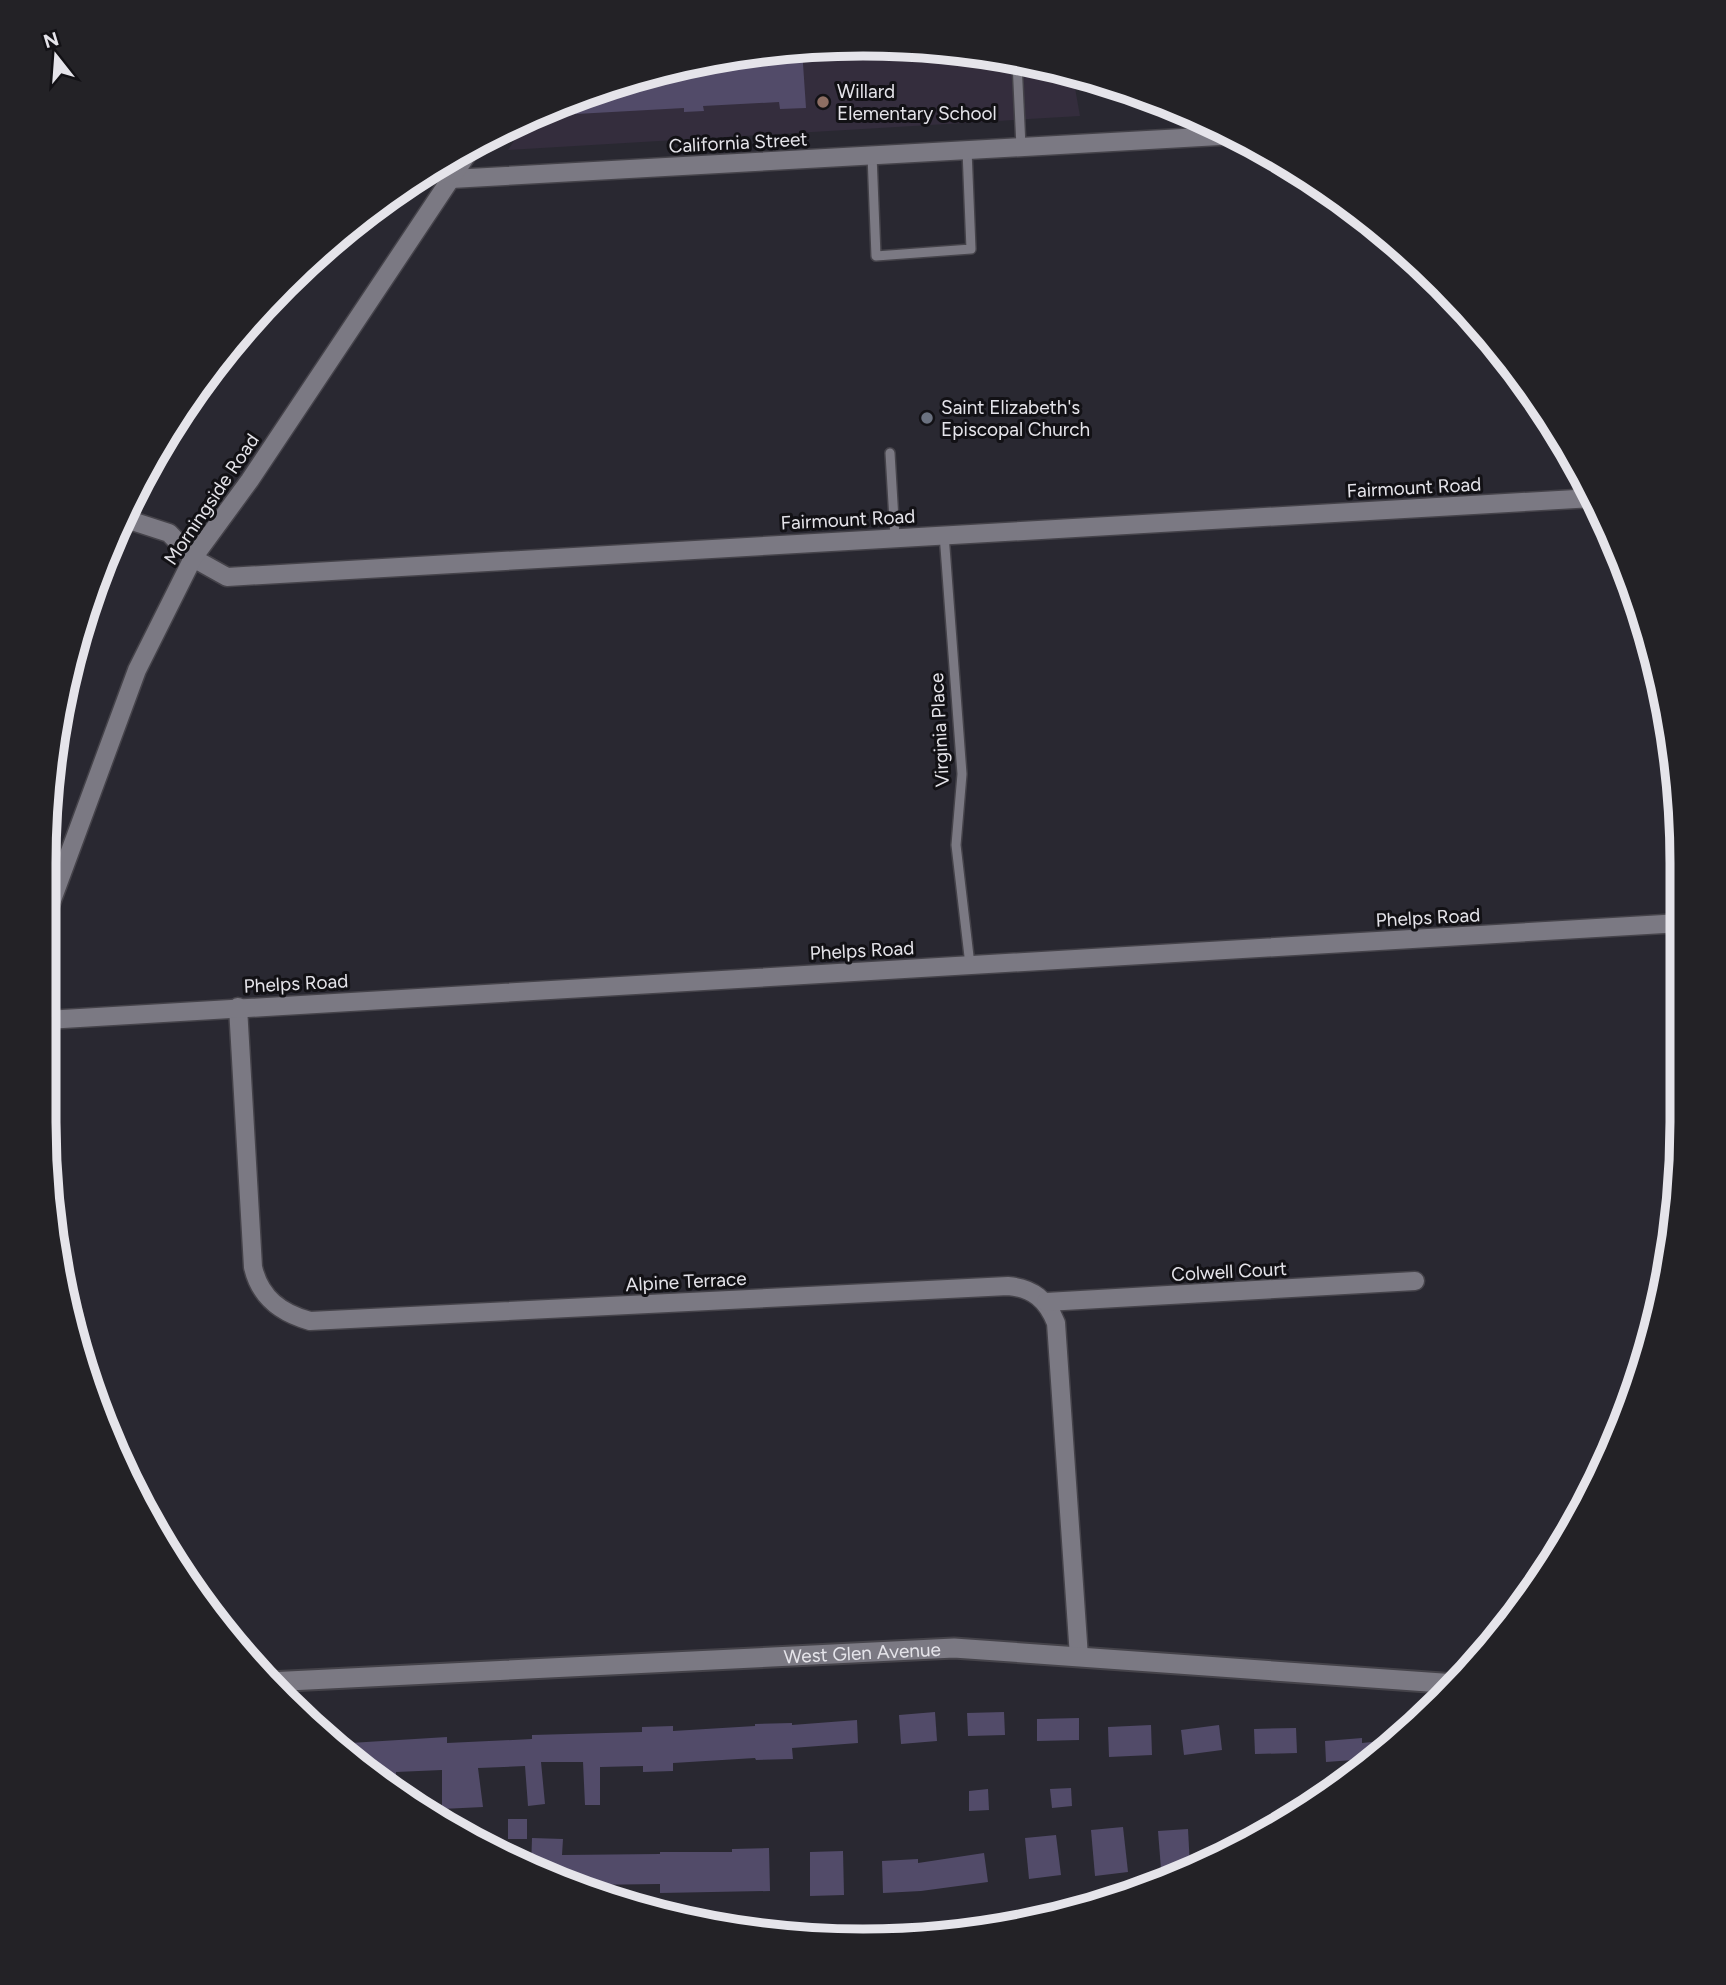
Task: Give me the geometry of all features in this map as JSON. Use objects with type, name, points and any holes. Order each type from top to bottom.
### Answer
[{"type":"street","name":"California Street","points":[[451,179],[1214,136]]},
{"type":"street","name":"Morningside Road","points":[[56,890],[138,670],[193,558],[250,480],[461,163]]},
{"type":"street","name":"Fairmount Road","points":[[132,521],[170,533],[193,558],[227,578],[1583,499]]},
{"type":"street","name":"Phelps Road","points":[[56,1019],[1670,924]]},
{"type":"street","name":"Alpine Terrace","points":[[238,1007],[253,1267],[262,1292],[275,1306],[291,1316],[310,1321],[1008,1286],[1035,1293],[1046,1302]]},
{"type":"street","name":"Colwell Court","points":[[1046,1302],[1415,1282]]},
{"type":"street","points":[[1046,1302],[1056,1322],[1079,1657]]},
{"type":"street","name":"West Glen Avenue","points":[[281,1681],[954,1648],[1443,1683]]},
{"type":"lane","points":[[1017,72],[1021,147]]},
{"type":"lane","points":[[872,155],[876,256],[971,249],[967,150]]},
{"type":"lane","points":[[890,453],[895,537]]},
{"type":"lane","name":"Virginia Place","points":[[944,534],[962,774],[956,845],[970,965]]},
{"type":"shaded area","name":"Willard Elementary School","points":[[810,58],[916,58],[968,63],[1072,83],[1080,116],[508,150],[519,133],[554,117],[654,83],[758,63]]},
{"type":"green space","points":[[842,57],[878,57],[842,58]]},
{"type":"building","points":[[803,59],[806,108],[780,109],[779,102],[703,106],[704,111],[684,112],[684,108],[576,114],[576,109],[654,83],[758,63]]},
{"type":"building","points":[[935,1712],[937,1741],[901,1744],[899,1715]]},
{"type":"building","points":[[1004,1712],[1005,1735],[968,1736],[967,1713]]},
{"type":"building","points":[[1079,1718],[1079,1740],[1037,1741],[1037,1719]]},
{"type":"building","points":[[857,1720],[858,1743],[792,1748],[793,1759],[755,1758],[673,1763],[673,1771],[643,1772],[643,1766],[600,1767],[600,1805],[585,1805],[583,1762],[541,1762],[545,1804],[528,1806],[525,1766],[478,1768],[483,1807],[442,1809],[442,1770],[396,1772],[396,1775],[390,1775],[349,1743],[447,1737],[447,1743],[532,1739],[532,1735],[642,1732],[642,1727],[673,1726],[673,1731],[755,1724],[792,1725]]},
{"type":"building","points":[[1151,1725],[1152,1755],[1109,1757],[1108,1727]]},
{"type":"building","points":[[1219,1725],[1222,1750],[1184,1755],[1181,1730]]},
{"type":"building","points":[[1296,1728],[1297,1753],[1255,1754],[1254,1729]]},
{"type":"building","points":[[1362,1738],[1362,1743],[1380,1741],[1357,1760],[1326,1762],[1325,1741]]},
{"type":"building","points":[[1071,1788],[1072,1806],[1052,1808],[1050,1789]]},
{"type":"building","points":[[988,1789],[989,1810],[969,1811],[969,1791]]},
{"type":"building","points":[[508,1819],[527,1819],[527,1839],[508,1839]]},
{"type":"building","points":[[1123,1827],[1128,1872],[1095,1876],[1091,1830]]},
{"type":"building","points":[[1188,1829],[1190,1860],[1171,1868],[1161,1869],[1158,1831]]},
{"type":"building","points":[[1056,1835],[1061,1875],[1029,1879],[1025,1838]]},
{"type":"building","points":[[532,1838],[563,1839],[562,1855],[732,1852],[732,1849],[769,1848],[770,1891],[660,1893],[660,1884],[601,1885],[531,1858]]},
{"type":"building","points":[[843,1851],[844,1895],[810,1896],[810,1852]]},
{"type":"building","points":[[984,1853],[988,1882],[883,1893],[882,1861],[918,1859],[918,1863]]},
{"type":"place","name":"Willard Elementary School","points":[[823,102]]},
{"type":"place","name":"Saint Elizabeth's Episcopal Church","points":[[927,418]]}]
